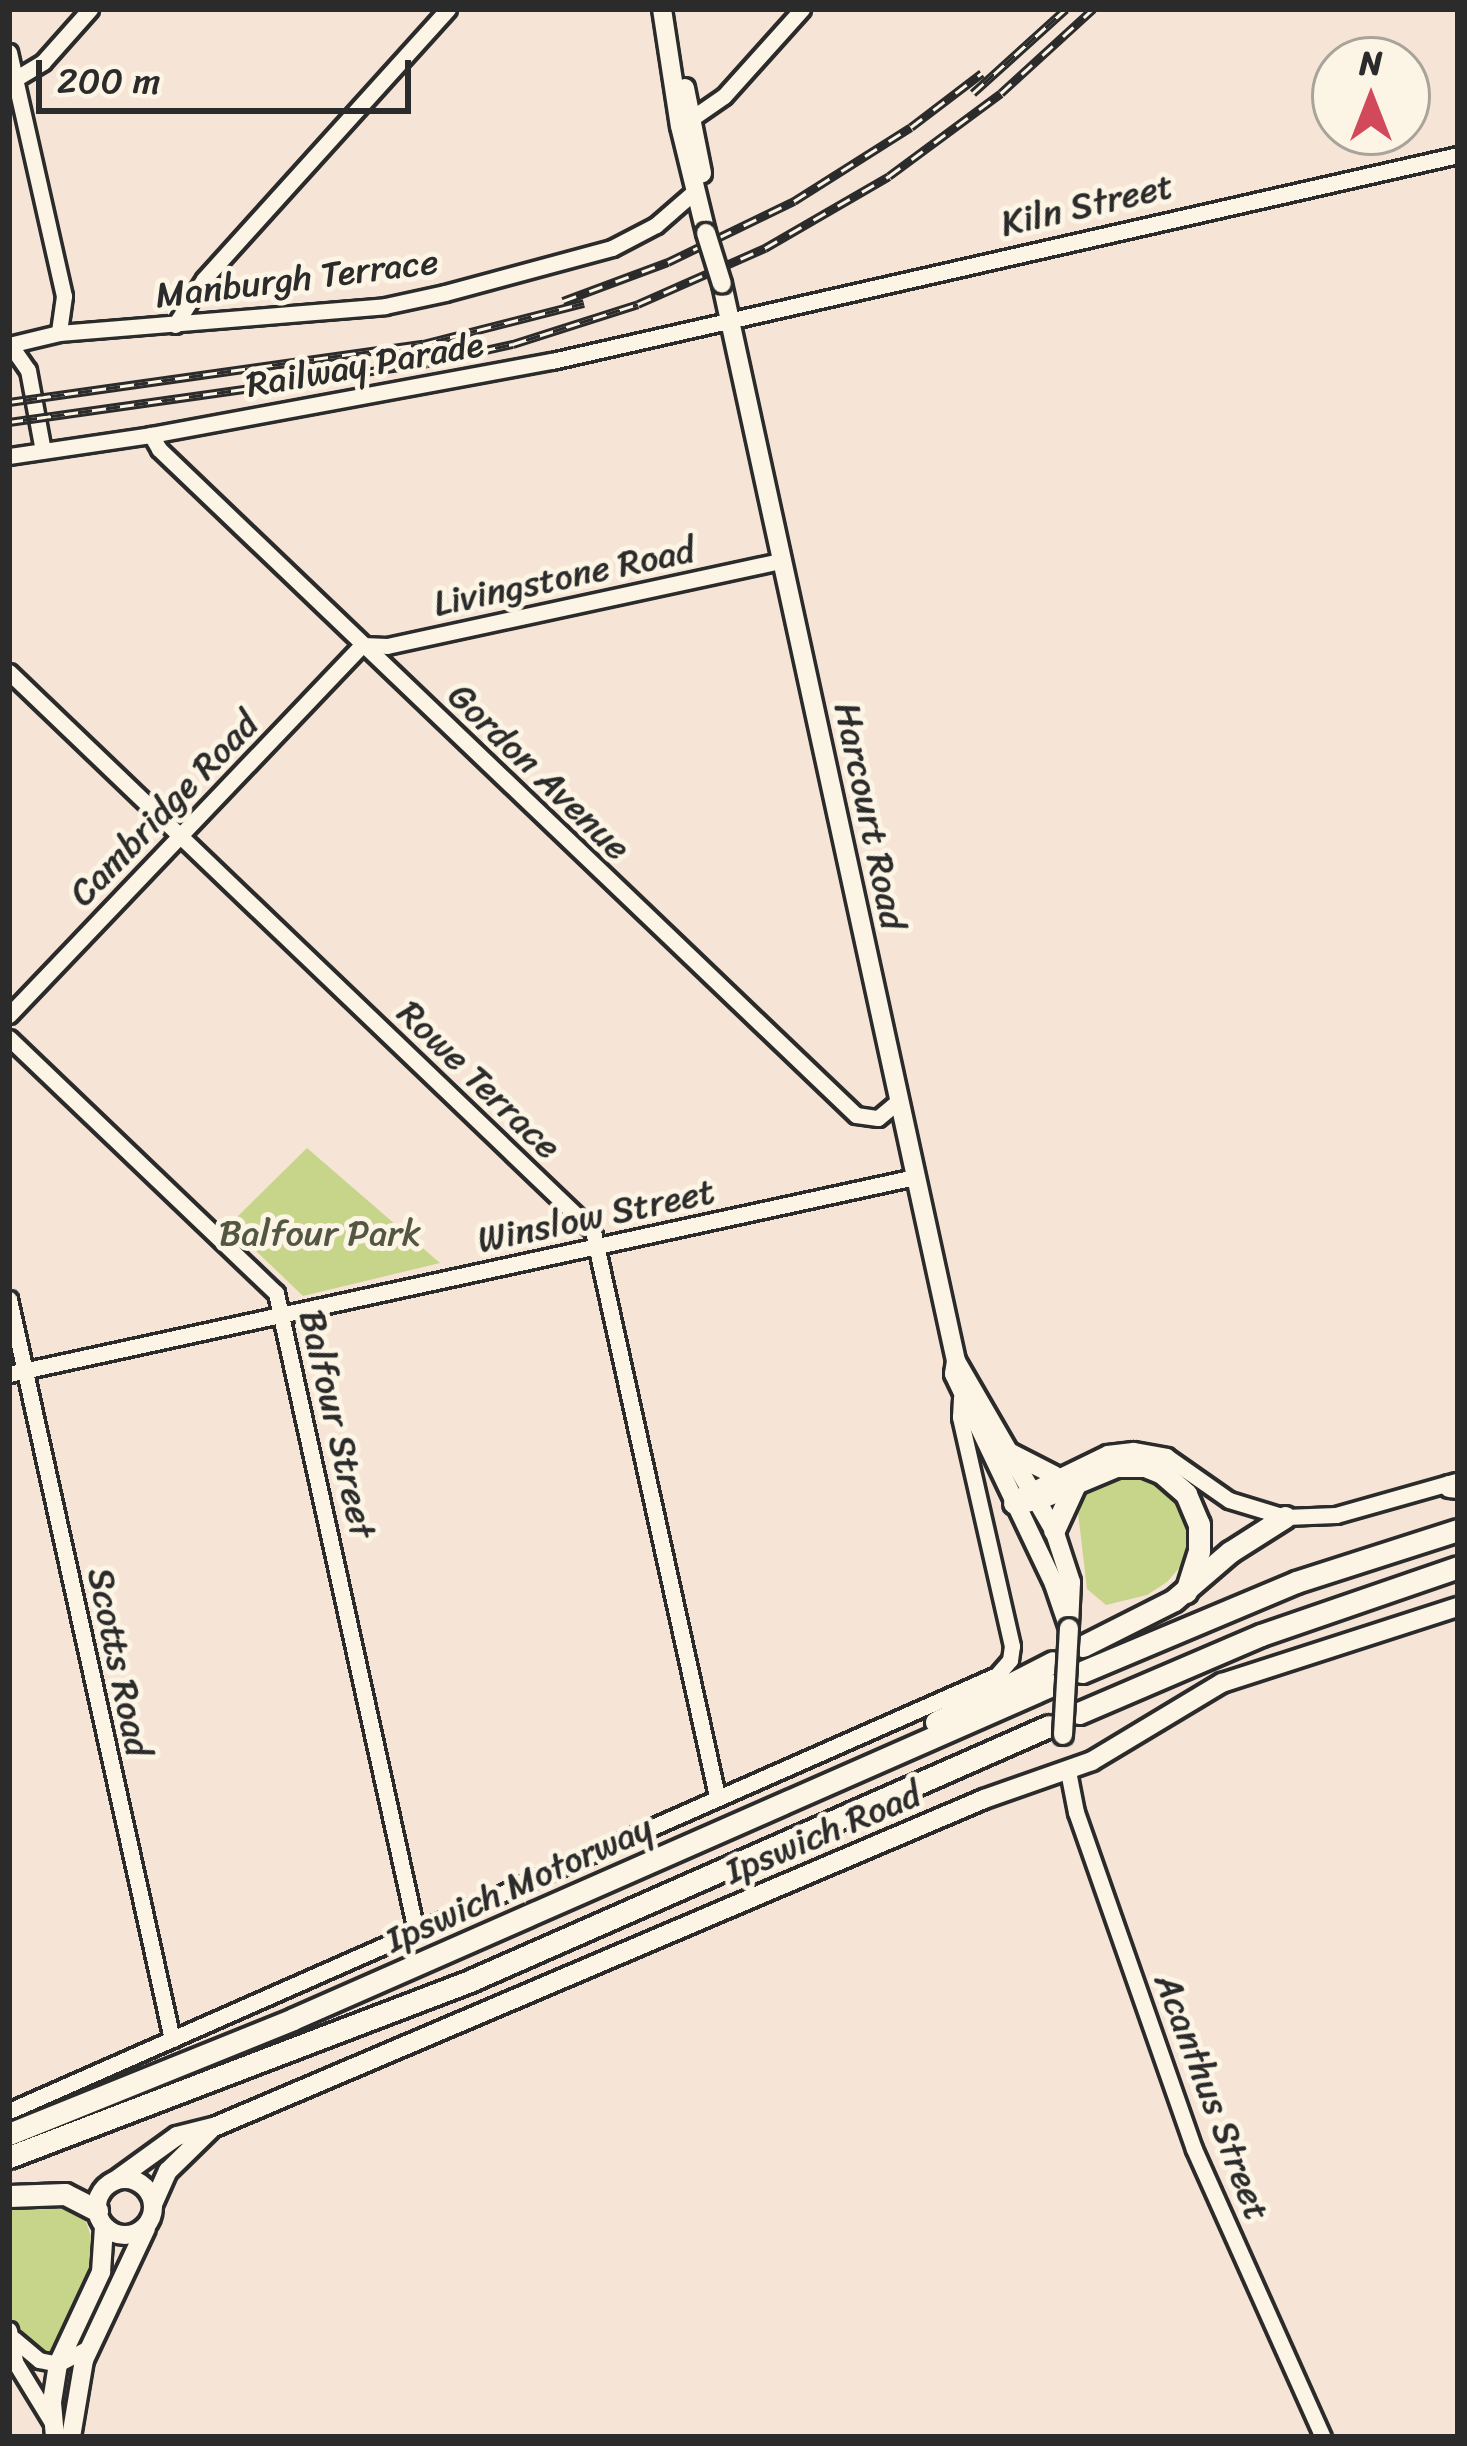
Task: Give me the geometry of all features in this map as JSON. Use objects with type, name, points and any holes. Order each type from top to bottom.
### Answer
[{"type":"highway","points":[[1027,1496],[1065,1478],[1129,1464],[1175,1481],[1194,1509],[1201,1540],[1186,1592]]},
{"type":"highway","points":[[1054,1529],[1065,1478]]},
{"type":"highway","points":[[1076,1637],[1186,1592],[1230,1552],[1285,1517]]},
{"type":"highway","points":[[1082,1672],[1296,1582],[1458,1530]]},
{"type":"highway","points":[[1079,1713],[1261,1635],[1458,1567]]},
{"type":"highway","name":"Ipswich Motorway","points":[[9,2134],[314,2011],[910,1748],[922,1729],[1052,1674]]},
{"type":"highway","name":"Ipswich Motorway","points":[[9,2157],[472,1980],[1056,1731]]},
{"type":"highway","points":[[9,2196],[65,2194],[100,2219]]},
{"type":"main road","points":[[662,9],[707,230]]},
{"type":"main road","points":[[686,123],[694,191],[707,230]]},
{"type":"main road","name":"Harcourt Road","points":[[707,230],[962,1397],[1054,1529],[1071,1582],[1076,1637],[1056,1731],[1067,1771]]},
{"type":"main road","name":"Harcourt Road","points":[[956,1361],[1009,1452],[1076,1637]]},
{"type":"main road","points":[[1009,1452],[1065,1478]]},
{"type":"main road","name":"Ipswich Road","points":[[116,2180],[177,2136],[214,2127],[985,1799],[1067,1771],[1126,1744],[1222,1683],[1458,1607]]},
{"type":"main road","name":"Ipswich Road","points":[[154,2202],[168,2171],[214,2127]]},
{"type":"main road","points":[[54,2430],[58,2364],[101,2272],[101,2192],[116,2180],[136,2181],[154,2202],[88,2348],[73,2400],[70,2437]]},
{"type":"main road","points":[[100,2219],[120,2236],[146,2228]]},
{"type":"street","points":[[15,79],[44,62],[90,9]]},
{"type":"street","points":[[175,325],[204,279],[448,9]]},
{"type":"street","points":[[686,123],[724,97],[802,9]]},
{"type":"street","points":[[9,52],[64,296],[59,333]]},
{"type":"street","name":"Kiln Street","points":[[729,318],[1458,155]]},
{"type":"street","name":"Manburgh Terrace","points":[[656,225],[694,191]]},
{"type":"street","name":"Manburgh Terrace","points":[[10,345],[59,333],[386,306],[584,258],[656,225],[688,218],[707,230]]},
{"type":"street","name":"Railway Parade","points":[[9,456],[151,436],[551,361],[729,318]]},
{"type":"street","points":[[10,345],[28,370],[43,451]]},
{"type":"street","name":"Gordon Avenue","points":[[151,436],[362,645],[856,1115],[878,1118],[897,1102]]},
{"type":"street","name":"Livingstone Road","points":[[362,645],[387,646],[779,561]]},
{"type":"street","name":"Cambridge Road","points":[[9,1015],[362,645]]},
{"type":"street","name":"Rowe Terrace","points":[[9,672],[593,1231],[717,1796]]},
{"type":"street","name":"Balfour Street","points":[[9,1038],[276,1293],[416,1930]]},
{"type":"street","name":"Winslow Street","points":[[17,1372],[915,1178]]},
{"type":"street","name":"Scotts Road","points":[[9,1299],[17,1372],[172,2039]]},
{"type":"street","name":"Harcourt Road","points":[[962,1397],[968,1448],[1012,1646],[1010,1660]]},
{"type":"street","points":[[1065,1478],[1118,1451],[1158,1453],[1228,1500],[1285,1517],[1336,1515],[1455,1484]]},
{"type":"street","name":"Ipswich Road","points":[[9,2111],[982,1683],[1010,1660]]},
{"type":"street","name":"Acanthus Street","points":[[1067,1771],[1076,1812],[1194,2150],[1323,2437]]},
{"type":"street","points":[[10,2332],[39,2360],[58,2364],[88,2348]]},
{"type":"street","points":[[10,2332],[15,2362],[54,2430]]},
{"type":"green space","name":"Balfour Park","points":[[307,1148],[440,1263],[303,1296],[229,1225]]},
{"type":"green space","points":[[1118,1476],[1148,1480],[1171,1495],[1186,1517],[1190,1537],[1181,1566],[1167,1582],[1147,1595],[1106,1605],[1087,1589],[1077,1504],[1091,1486]]},
{"type":"green space","points":[[44,2203],[71,2207],[85,2219],[95,2248],[85,2284],[52,2354],[21,2342],[9,2316],[9,2207]]},
{"type":"railway","points":[[973,93],[1066,9]]},
{"type":"railway","points":[[9,422],[427,363],[513,344],[638,304],[765,248],[889,176],[1001,93],[1093,9]]},
{"type":"railway","points":[[563,301],[668,262],[794,201],[911,127],[982,73]]},
{"type":"railway","points":[[9,402],[423,344],[584,303]]}]
